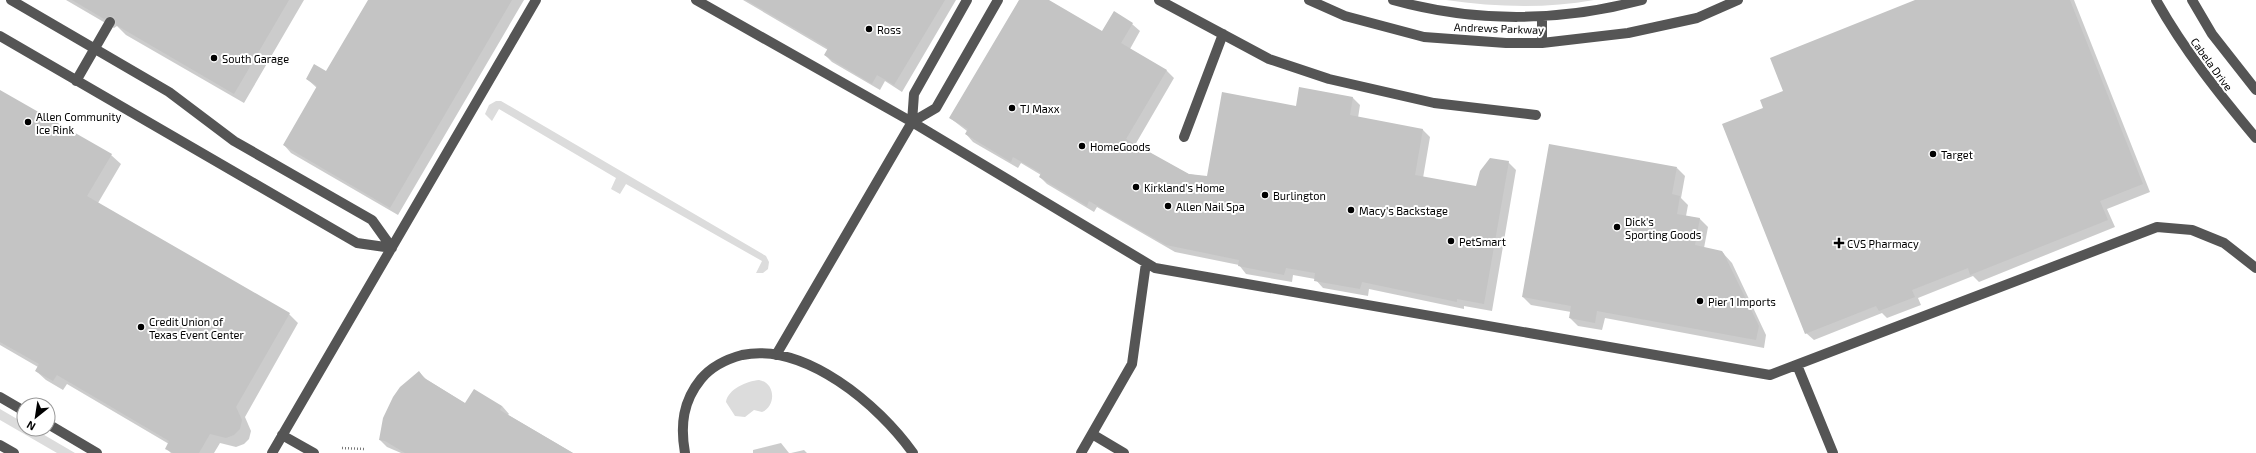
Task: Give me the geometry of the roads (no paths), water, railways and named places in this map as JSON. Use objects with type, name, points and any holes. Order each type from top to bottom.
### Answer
[{"type":"street","points":[[11,0],[169,92],[234,141],[372,220],[392,248]]},
{"type":"street","points":[[272,453],[536,0]]},
{"type":"street","points":[[696,0],[912,122],[1155,268],[1770,375],[2157,227],[2192,230],[2224,243],[2256,268]]},
{"type":"street","points":[[776,355],[912,122],[914,94],[967,0]]},
{"type":"street","points":[[912,122],[936,108],[998,0]]},
{"type":"street","points":[[1159,0],[1269,58],[1359,87],[1434,103],[1536,114]]},
{"type":"street","name":"Andrews Parkway","points":[[1309,0],[1345,16],[1424,37],[1506,43],[1542,43],[1628,33],[1697,18],[1738,0]]},
{"type":"street","name":"Andrews Parkway","points":[[1393,0],[1430,10],[1498,17],[1542,17],[1610,8],[1642,0]]},
{"type":"street","name":"Cabela Drive","points":[[2156,0],[2172,30],[2218,94],[2256,138]]},
{"type":"street","name":"Cabela Drive","points":[[2192,0],[2212,34],[2256,90]]},
{"type":"street","points":[[1542,17],[1542,43]]},
{"type":"street","points":[[76,81],[110,22]]},
{"type":"street","points":[[1184,137],[1223,34]]},
{"type":"street","points":[[0,36],[357,243],[392,248]]},
{"type":"street","points":[[1081,453],[1132,364],[1146,263]]},
{"type":"street","points":[[685,453],[682,434],[683,417],[688,400],[704,375],[713,368],[732,358],[755,353],[776,355],[804,362],[834,379],[863,400],[903,439],[913,453]]},
{"type":"street","points":[[1797,365],[1833,453]]},
{"type":"street","points":[[0,397],[16,406]]},
{"type":"street","points":[[56,429],[97,453]]},
{"type":"street","points":[[282,434],[314,453]]},
{"type":"street","points":[[1092,434],[1124,453]]},
{"type":"street","points":[[0,445],[14,453]]},
{"type":"place","name":"Ross","points":[[869,29]]},
{"type":"place","name":"South Garage","points":[[214,58]]},
{"type":"place","name":"TJ Maxx","points":[[1012,108]]},
{"type":"place","name":"Allen Community Ice Rink","points":[[28,122]]},
{"type":"place","name":"HomeGoods","points":[[1082,146]]},
{"type":"place","name":"Target","points":[[1933,154]]},
{"type":"place","name":"Kirkland's Home","points":[[1136,187]]},
{"type":"place","name":"Burlington","points":[[1265,195]]},
{"type":"place","name":"Allen Nail Spa","points":[[1168,206]]},
{"type":"place","name":"Macy's Backstage","points":[[1351,210]]},
{"type":"place","name":"Dick's Sporting Goods","points":[[1617,227]]},
{"type":"place","name":"PetSmart","points":[[1451,241]]},
{"type":"place","name":"CVS Pharmacy","points":[[1839,243]]},
{"type":"place","name":"Pier 1 Imports","points":[[1700,301]]},
{"type":"place","name":"Credit Union of Texas Event Center","points":[[141,327]]}]
